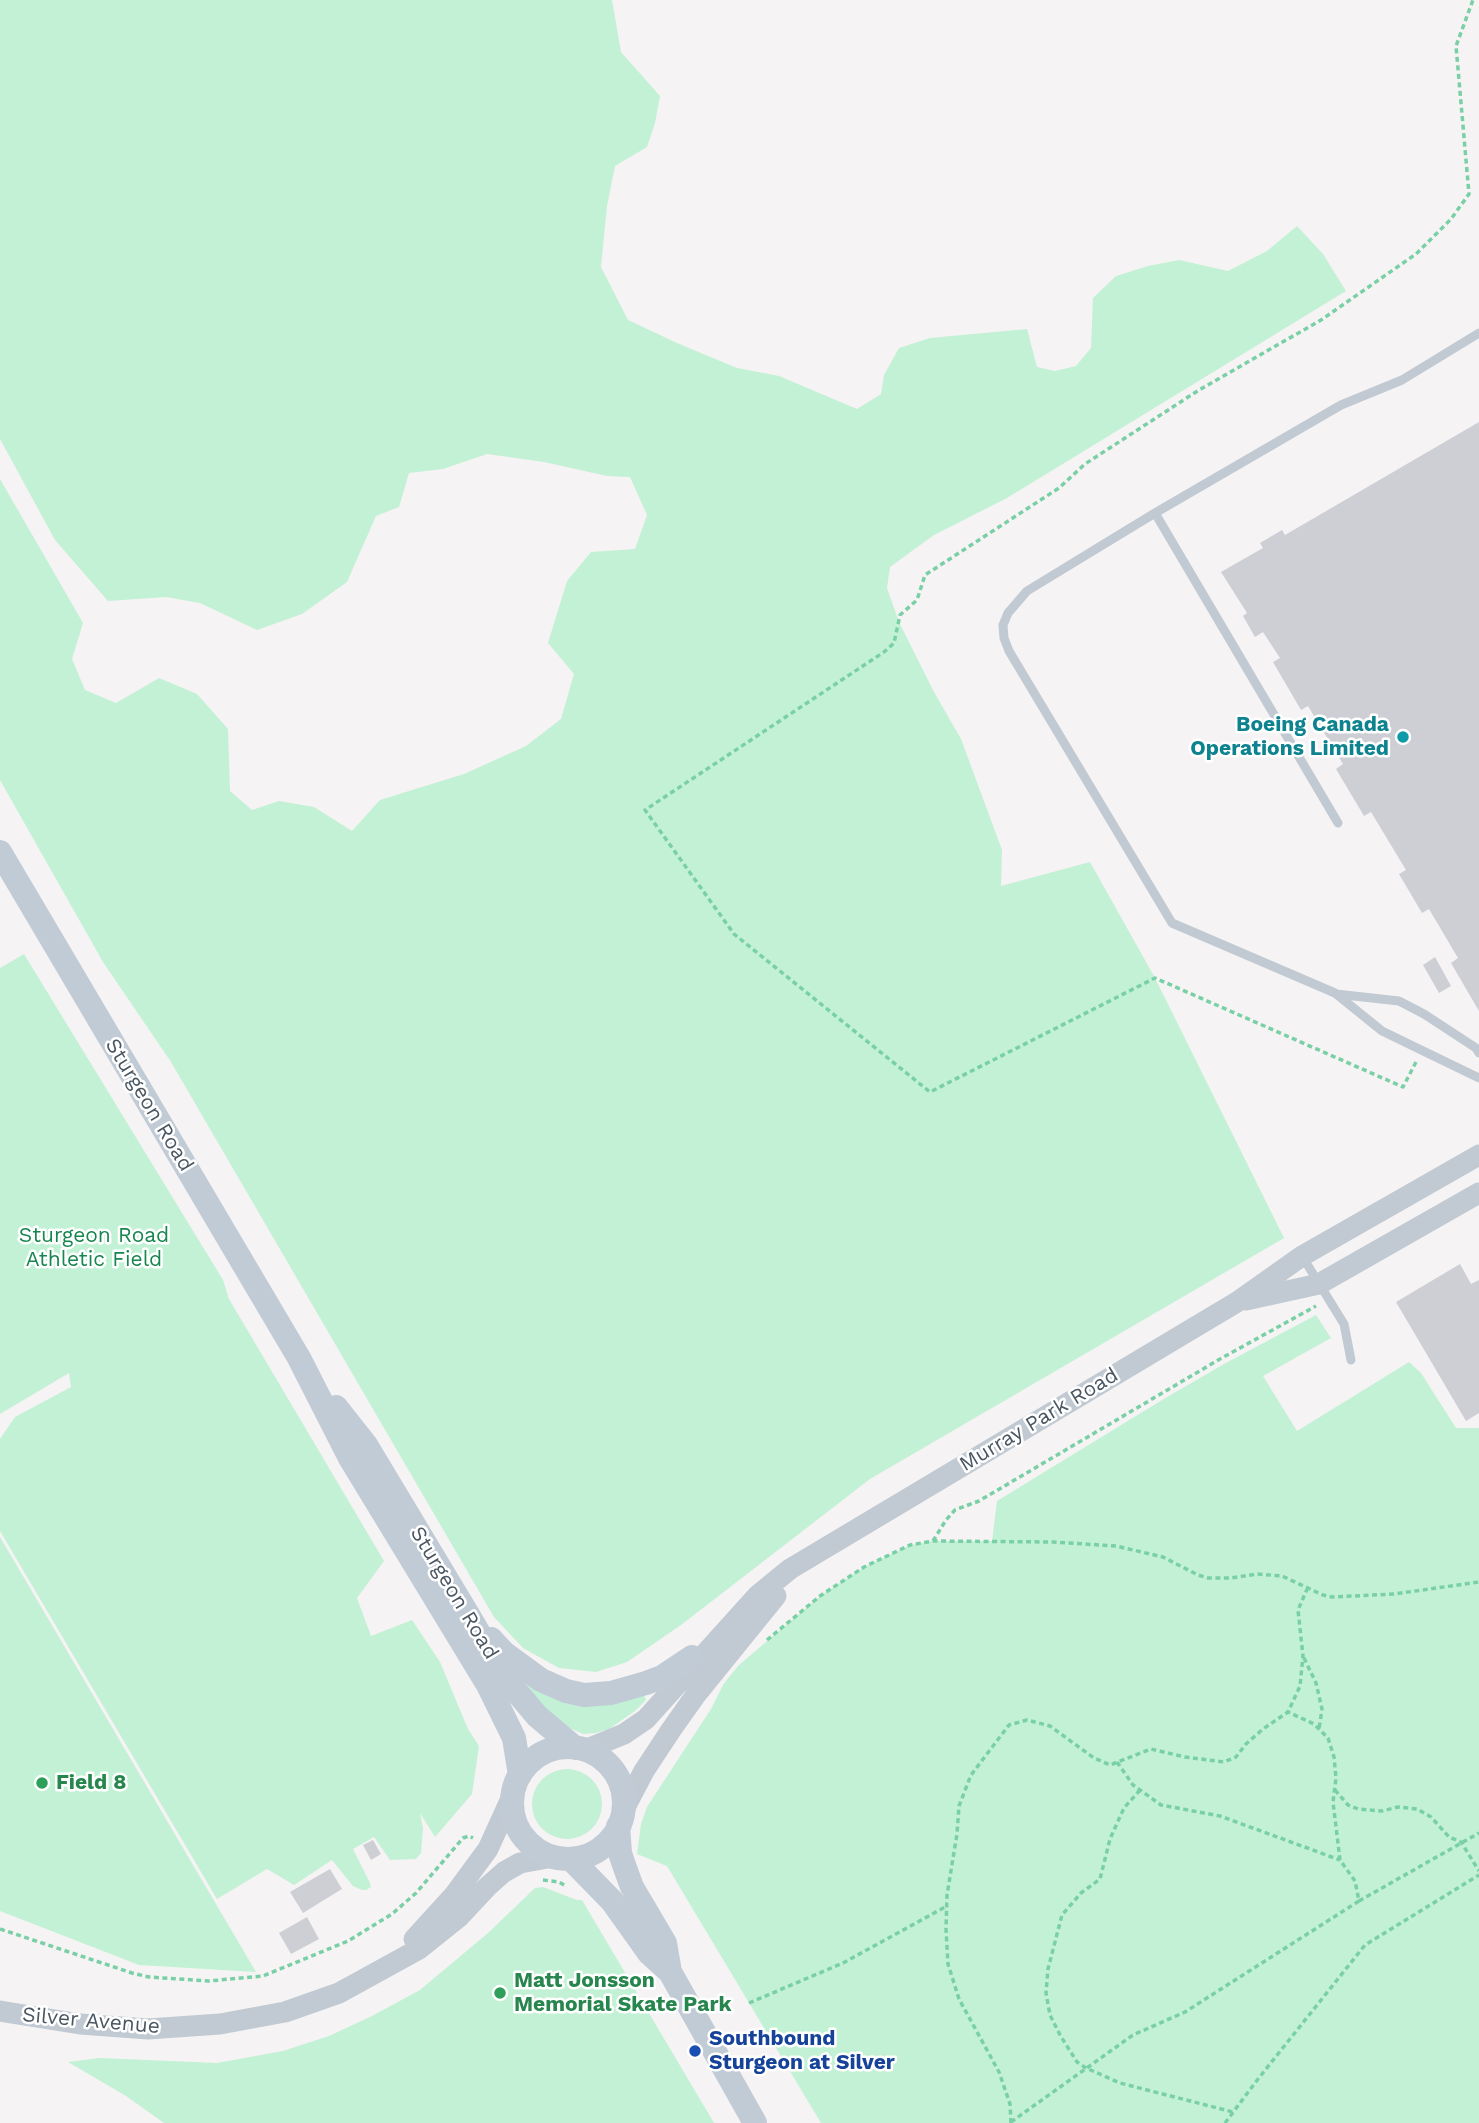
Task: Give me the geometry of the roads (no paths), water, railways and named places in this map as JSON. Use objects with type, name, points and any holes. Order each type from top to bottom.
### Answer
[{"type":"main road","name":"Sturgeon Road","points":[[0,852],[299,1358],[349,1458],[500,1706],[514,1738],[516,1784]]},
{"type":"main road","name":"Sturgeon Road","points":[[299,1358],[366,1445],[519,1698],[537,1716],[580,1749]]},
{"type":"main road","points":[[470,1618],[504,1653],[541,1680],[566,1691],[584,1695],[611,1693],[646,1683],[692,1657]]},
{"type":"main road","points":[[670,1972],[649,1954],[612,1901],[562,1858],[534,1848],[520,1833],[513,1814],[516,1784],[534,1759],[543,1753],[564,1747],[580,1749],[602,1759],[615,1774],[622,1793],[620,1853],[632,1887],[665,1943],[670,1972],[755,2123]]},
{"type":"main road","points":[[562,1858],[581,1857],[599,1849],[614,1835],[621,1818]]},
{"type":"street","name":"Murray Park Road","points":[[580,1749],[624,1734],[646,1719],[772,1582],[1237,1302],[1302,1256],[1479,1155]]},
{"type":"street","name":"Murray Park Road","points":[[1237,1302],[1324,1292],[1479,1193]]},
{"type":"street","name":"Murray Park Road","points":[[621,1818],[658,1748],[742,1636],[790,1582],[840,1539]]},
{"type":"street","points":[[692,1657],[723,1634]]},
{"type":"street","name":"Silver Avenue","points":[[382,1969],[424,1930],[455,1895],[488,1849],[516,1784]]},
{"type":"street","name":"Silver Avenue","points":[[0,2011],[119,2028],[175,2028],[220,2024],[285,2012],[339,1993],[431,1941],[510,1868],[535,1859],[562,1858]]},
{"type":"lane","points":[[1479,333],[1402,380],[1341,405],[1155,513],[1027,592],[1015,602],[1003,625],[1007,644],[1172,923],[1335,993],[1382,1031],[1479,1078]]},
{"type":"lane","points":[[1155,513],[1338,823]]},
{"type":"lane","points":[[1335,993],[1399,1001],[1424,1014],[1476,1048],[1479,1053]]},
{"type":"lane","points":[[1302,1256],[1344,1324],[1351,1360]]},
{"type":"place","name":"Boeing Canada Operations Limited","points":[[1403,737]]},
{"type":"place","name":"Field 8","points":[[42,1783]]},
{"type":"place","name":"Matt Jonsson Memorial Skate Park","points":[[500,1993]]},
{"type":"place","name":"Southbound Sturgeon at Silver","points":[[695,2051]]},
{"type":"park label","name":"Sturgeon Road Athletic Field","points":[[94,1248]]}]
